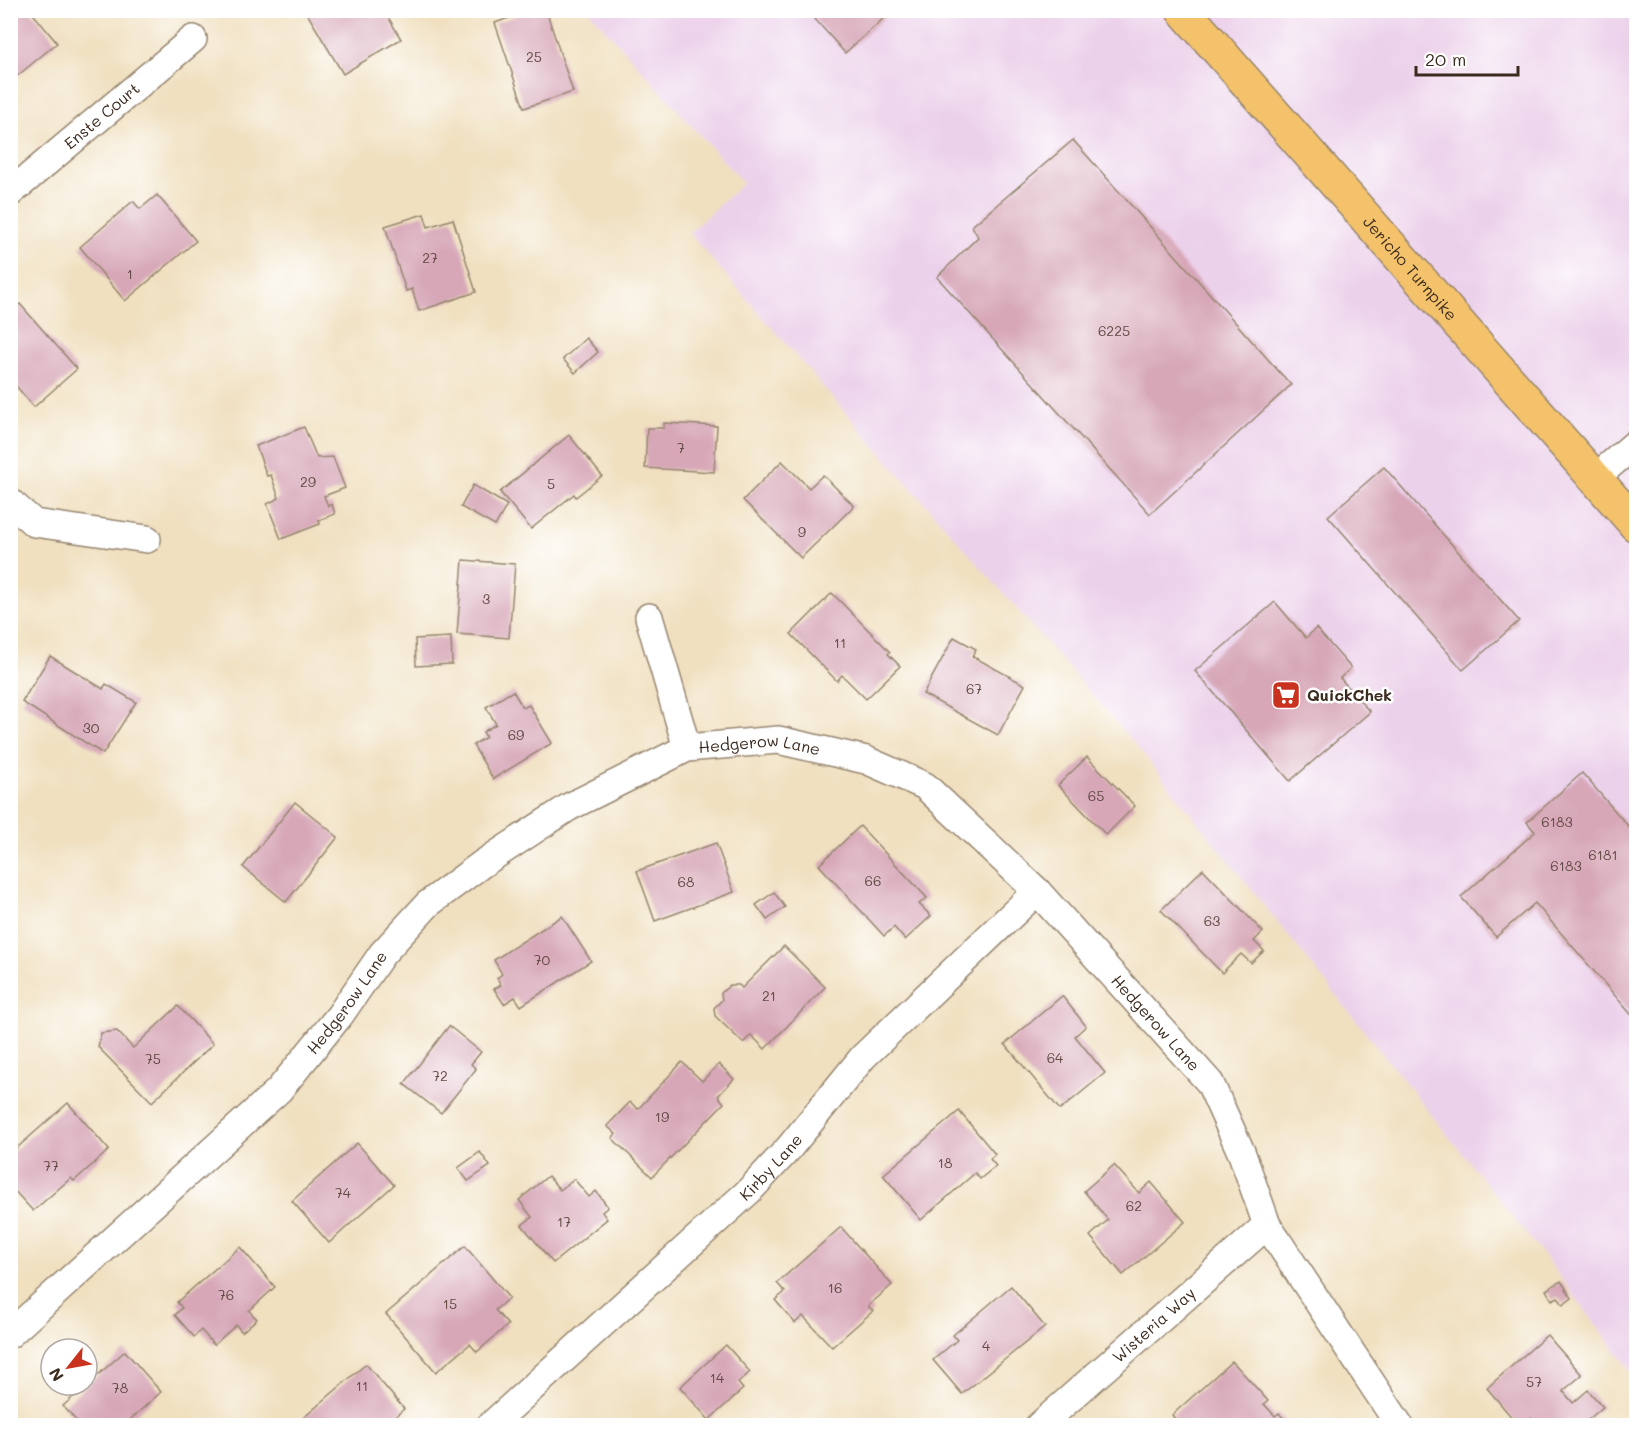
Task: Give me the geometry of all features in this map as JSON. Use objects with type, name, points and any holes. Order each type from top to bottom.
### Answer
[{"type":"main road","name":"Jericho Turnpike","points":[[1183,10],[1636,525]]},
{"type":"street","name":"Enste Court","points":[[10,193],[193,39]]},
{"type":"street","points":[[1595,478],[1636,444]]},
{"type":"street","points":[[10,502],[34,523],[147,539]]},
{"type":"street","points":[[649,617],[687,748]]},
{"type":"street","name":"Hedgerow Lane","points":[[10,1334],[279,1090],[340,1015],[382,954],[428,904],[482,864],[569,807],[687,748],[778,740],[866,760],[925,786],[1037,891],[1210,1083],[1242,1155],[1267,1225],[1400,1425]]},
{"type":"street","name":"Kirby Lane","points":[[490,1425],[749,1191],[789,1148],[863,1057],[1037,891]]},
{"type":"street","name":"Wisteria Way","points":[[1039,1425],[1267,1225]]},
{"type":"shaded area","points":[[589,11],[1636,11],[1636,1378],[1548,1261],[1141,751],[689,233],[743,183]]},
{"type":"building","points":[[10,10],[30,10],[57,43],[10,82]]},
{"type":"building","points":[[305,10],[384,10],[401,39],[343,74]]},
{"type":"building","points":[[531,10],[546,10],[573,92],[524,108],[495,23]]},
{"type":"building","points":[[807,10],[893,10],[845,53]]},
{"type":"building","points":[[1073,140],[1291,385],[1150,514],[937,277],[978,237],[972,226]]},
{"type":"building","points":[[157,195],[196,241],[125,301],[80,247],[133,201],[140,209]]},
{"type":"building","points":[[424,214],[428,227],[453,219],[476,292],[419,311],[412,289],[406,291],[385,226]]},
{"type":"building","points":[[20,304],[77,369],[34,407],[10,379],[10,312]]},
{"type":"building","points":[[586,338],[598,352],[575,373],[563,359]]},
{"type":"building","points":[[664,423],[717,426],[714,472],[645,468],[647,428],[664,428]]},
{"type":"building","points":[[304,427],[317,458],[333,457],[345,488],[324,496],[328,506],[332,504],[335,514],[319,520],[320,524],[281,539],[267,504],[279,498],[271,475],[267,476],[256,446]]},
{"type":"building","points":[[569,435],[602,476],[576,497],[574,494],[531,529],[500,492]]},
{"type":"building","points":[[782,461],[809,488],[823,475],[854,506],[801,558],[743,500]]},
{"type":"building","points":[[1384,467],[1519,621],[1463,670],[1328,516]]},
{"type":"building","points":[[473,485],[507,505],[495,526],[461,507]]},
{"type":"building","points":[[463,560],[515,564],[509,638],[457,634]]},
{"type":"building","points":[[832,593],[890,652],[888,654],[900,666],[866,699],[842,675],[837,681],[791,634]]},
{"type":"building","name":"QuickChek","points":[[1275,602],[1306,638],[1316,628],[1351,668],[1340,678],[1370,712],[1290,781],[1195,671]]},
{"type":"building","points":[[451,637],[452,664],[416,666],[415,639]]},
{"type":"building","points":[[954,637],[976,649],[972,656],[1025,685],[998,735],[923,694]]},
{"type":"building","points":[[50,656],[103,689],[106,684],[136,702],[103,754],[22,702]]},
{"type":"building","points":[[513,691],[523,708],[529,705],[552,743],[493,779],[473,745],[486,737],[483,732],[496,724],[486,707]]},
{"type":"building","points":[[1087,757],[1135,806],[1106,835],[1058,785]]},
{"type":"building","points":[[1582,773],[1636,835],[1636,1020],[1535,903],[1496,937],[1461,897],[1535,832],[1527,822]]},
{"type":"building","points":[[295,802],[338,837],[286,902],[243,867]]},
{"type":"building","points":[[860,826],[927,898],[919,904],[931,916],[905,940],[894,927],[884,936],[819,865]]},
{"type":"building","points":[[716,843],[734,892],[655,921],[637,871]]},
{"type":"building","points":[[1203,869],[1263,932],[1254,941],[1264,951],[1251,963],[1241,954],[1222,973],[1161,910]]},
{"type":"building","points":[[774,892],[785,907],[767,920],[756,905]]},
{"type":"building","points":[[562,916],[591,961],[521,1006],[515,997],[504,1004],[494,989],[501,985],[497,978],[502,974],[494,960]]},
{"type":"building","points":[[784,946],[825,987],[765,1049],[751,1035],[743,1043],[715,1016],[714,1008],[722,1000],[721,993],[730,985],[739,985],[742,988]]},
{"type":"building","points":[[1062,996],[1086,1026],[1075,1036],[1105,1073],[1060,1110],[1005,1044]]},
{"type":"building","points":[[178,1006],[213,1044],[152,1102],[98,1047],[101,1033],[117,1031],[133,1048]]},
{"type":"building","points":[[449,1026],[481,1052],[471,1064],[476,1069],[441,1113],[404,1084]]},
{"type":"building","points":[[682,1062],[702,1081],[719,1064],[734,1079],[718,1096],[724,1103],[652,1177],[612,1138],[616,1134],[607,1126],[630,1102],[638,1109]]},
{"type":"building","points":[[68,1103],[109,1150],[74,1181],[71,1178],[33,1211],[10,1186],[10,1154]]},
{"type":"building","points":[[959,1111],[995,1154],[990,1159],[996,1166],[980,1179],[975,1173],[921,1220],[883,1175]]},
{"type":"building","points":[[357,1143],[394,1185],[329,1243],[292,1201]]},
{"type":"building","points":[[480,1152],[490,1166],[468,1181],[458,1168]]},
{"type":"building","points":[[1114,1165],[1139,1193],[1151,1182],[1185,1222],[1123,1275],[1090,1236],[1108,1220],[1084,1191]]},
{"type":"building","points":[[548,1176],[560,1190],[574,1179],[589,1197],[596,1191],[608,1207],[602,1212],[607,1219],[553,1263],[522,1225],[532,1217],[519,1200]]},
{"type":"building","points":[[841,1227],[892,1285],[868,1306],[873,1311],[832,1347],[803,1316],[795,1323],[775,1300],[785,1292],[777,1283]]},
{"type":"building","points":[[465,1246],[509,1298],[495,1310],[508,1325],[477,1352],[470,1344],[436,1372],[386,1314]]},
{"type":"building","points":[[240,1247],[275,1287],[249,1311],[257,1319],[242,1332],[236,1325],[214,1345],[201,1330],[194,1337],[175,1315],[182,1308],[177,1302]]},
{"type":"building","points":[[1561,1281],[1572,1298],[1563,1305],[1558,1297],[1552,1300],[1546,1290]]},
{"type":"building","points":[[1011,1286],[1045,1327],[962,1394],[933,1360],[957,1340],[953,1335]]},
{"type":"building","points":[[1547,1335],[1582,1375],[1563,1391],[1573,1403],[1588,1390],[1603,1407],[1581,1426],[1538,1426],[1531,1418],[1523,1426],[1519,1426],[1487,1388]]},
{"type":"building","points":[[726,1345],[750,1372],[738,1383],[743,1389],[709,1420],[680,1387]]},
{"type":"building","points":[[125,1351],[161,1392],[123,1426],[81,1426],[63,1406],[73,1397],[99,1397],[99,1374]]},
{"type":"building","points":[[1232,1361],[1268,1401],[1264,1404],[1275,1416],[1279,1413],[1290,1426],[1181,1426],[1172,1415]]},
{"type":"building","points":[[366,1364],[404,1409],[384,1426],[294,1426]]},
{"type":"place","name":"QuickChek","points":[[1286,695]]}]
